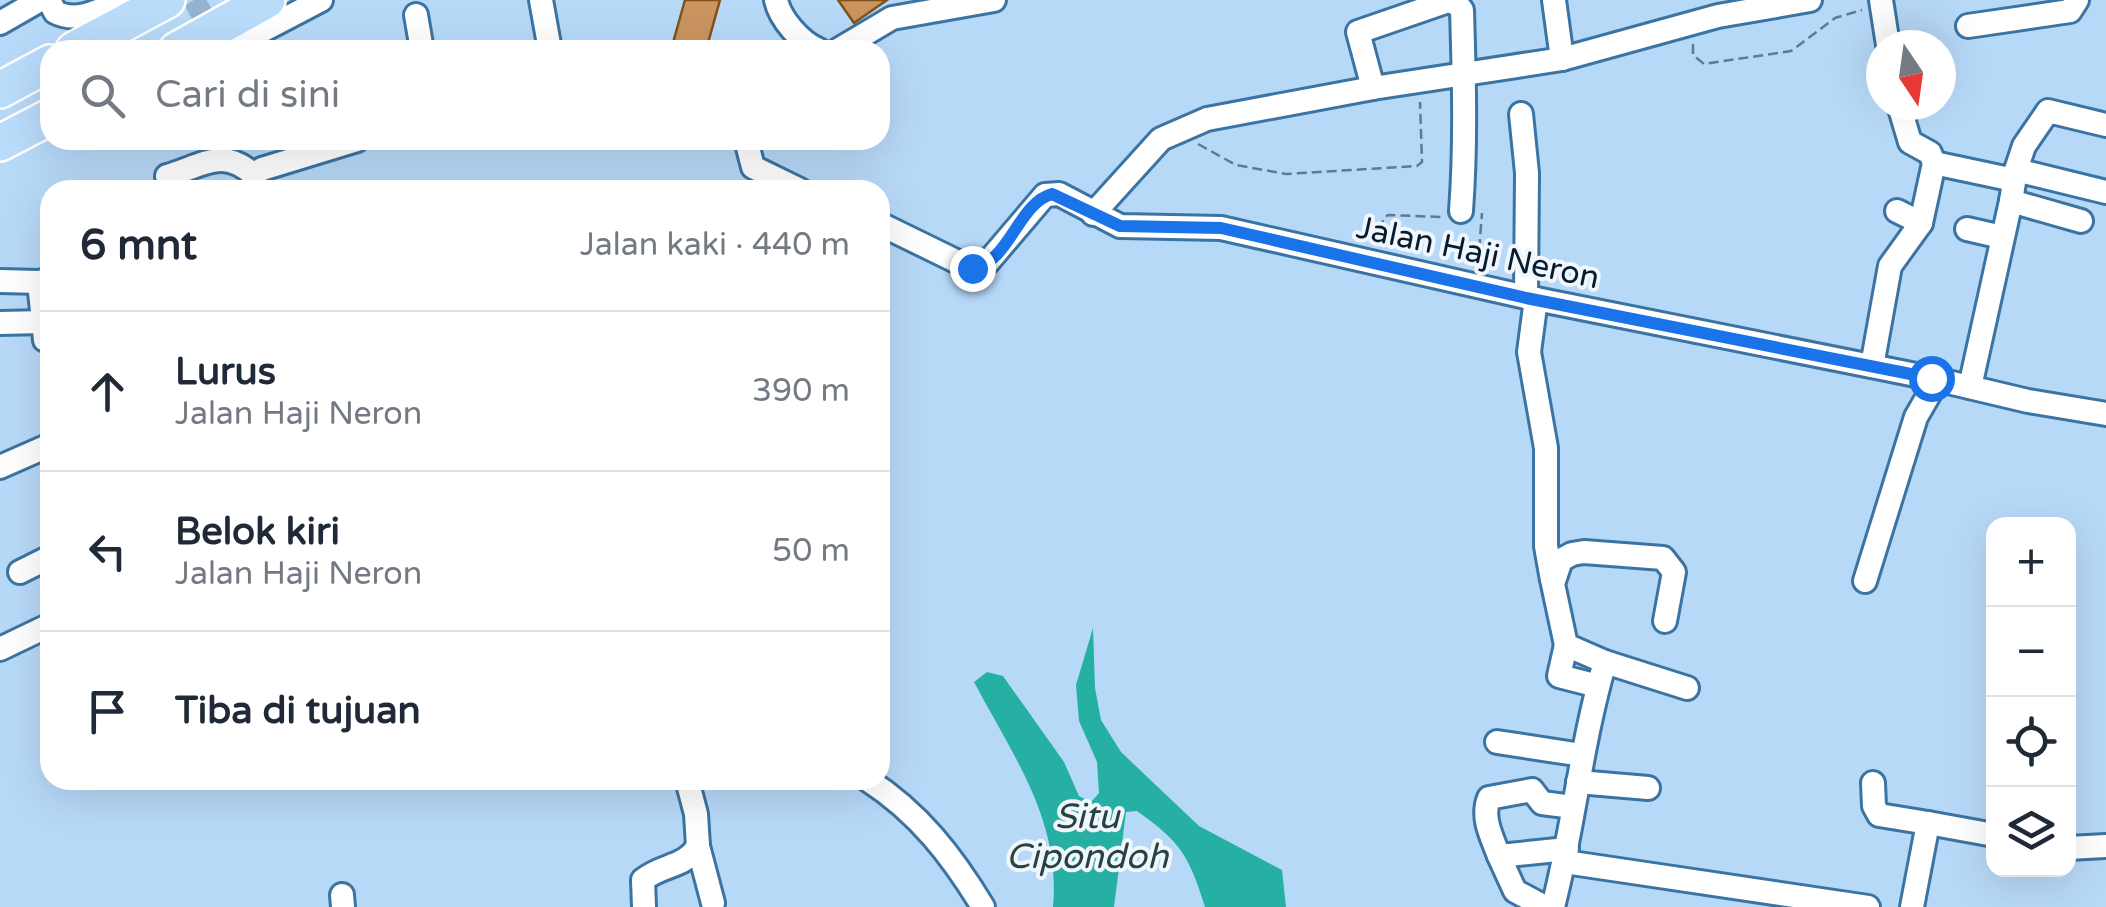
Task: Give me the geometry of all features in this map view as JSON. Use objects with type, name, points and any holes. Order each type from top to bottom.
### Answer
[{"type":"highway","points":[[93,40],[167,0]]},
{"type":"highway","points":[[195,40],[268,0]]},
{"type":"highway","points":[[0,90],[40,68]]},
{"type":"highway","points":[[0,143],[40,122]]},
{"type":"street","points":[[0,23],[40,0]]},
{"type":"street","points":[[49,0],[55,12],[67,17],[123,0]]},
{"type":"street","points":[[238,40],[322,0]]},
{"type":"street","points":[[541,0],[548,40]]},
{"type":"street","points":[[859,40],[883,21],[904,14],[994,0]]},
{"type":"street","points":[[1554,0],[1562,59]]},
{"type":"street","points":[[1093,214],[1144,156],[1175,132],[1232,112],[1562,59],[1749,5],[1810,0]]},
{"type":"street","points":[[1880,0],[1885,30]]},
{"type":"street","points":[[1968,26],[2070,12],[2076,0]]},
{"type":"street","points":[[776,1],[807,40]]},
{"type":"street","points":[[1373,88],[1358,32],[1448,1],[1457,4],[1462,10],[1464,73],[1462,212]]},
{"type":"street","points":[[416,15],[420,40]]},
{"type":"street","points":[[1970,387],[2024,146],[2048,111],[2106,125]]},
{"type":"street","points":[[1521,114],[1532,298],[1529,352],[1546,448],[1546,546],[1566,645],[1559,676],[1598,686]]},
{"type":"street","points":[[1872,366],[1890,266],[1920,222],[1934,163],[1930,153],[1910,142],[1903,120]]},
{"type":"street","points":[[167,176],[227,158],[267,172],[329,150]]},
{"type":"street","points":[[749,150],[754,167],[780,180]]},
{"type":"street","points":[[1934,163],[2014,184],[2106,192]]},
{"type":"street","points":[[2014,184],[2081,221]]},
{"type":"street","name":"Jalan Haji Neron","points":[[890,229],[978,268],[988,262],[1045,195],[1059,194],[1093,214],[1134,229],[1190,225],[1221,228],[1532,298],[2106,414]]},
{"type":"street","points":[[1897,211],[1920,222]]},
{"type":"street","points":[[1967,229],[2002,237]]},
{"type":"street","points":[[0,281],[40,280]]},
{"type":"street","points":[[0,323],[40,330]]},
{"type":"street","points":[[1866,581],[1916,417],[1938,379]]},
{"type":"street","points":[[0,467],[40,449]]},
{"type":"street","points":[[1553,584],[1561,560],[1572,554],[1663,558],[1674,572],[1665,621]]},
{"type":"street","points":[[20,572],[40,562]]},
{"type":"street","points":[[0,650],[40,630]]},
{"type":"street","points":[[1566,645],[1687,688]]},
{"type":"street","points":[[1553,907],[1566,856],[1582,755],[1605,662]]},
{"type":"street","points":[[1497,742],[1582,755]]},
{"type":"street","points":[[1578,782],[1648,788]]},
{"type":"street","points":[[1873,783],[1874,806],[1879,816],[1986,834]]},
{"type":"street","points":[[690,790],[698,846],[713,903]]},
{"type":"street","points":[[881,790],[918,818],[952,857],[983,907]]},
{"type":"street","points":[[1545,907],[1515,891],[1486,818],[1488,798],[1532,790],[1542,803],[1573,807]]},
{"type":"street","points":[[1912,907],[1928,823]]},
{"type":"street","points":[[644,907],[644,880],[660,869],[680,864],[698,846]]},
{"type":"street","points":[[2076,848],[2106,846]]},
{"type":"street","points":[[1499,856],[1566,856],[1868,907]]},
{"type":"path","points":[[1694,22],[1693,55],[1704,64],[1791,52],[1843,14]]},
{"type":"path","points":[[1175,132],[1236,165],[1286,174],[1417,166],[1422,162],[1419,80]]},
{"type":"path","points":[[1377,265],[1383,219],[1388,215],[1454,218],[1462,212],[1481,212],[1484,216],[1476,286]]},
{"type":"water","name":"Situ Cipondoh","points":[[1093,628],[1095,688],[1101,720],[1121,752],[1199,826],[1282,870],[1286,907],[1205,907],[1182,851],[1137,811],[1126,812],[1114,907],[1053,907],[1054,875],[1042,817],[974,682],[987,672],[1003,676],[1064,762],[1079,796],[1091,802],[1099,793],[1097,762],[1079,721],[1076,685]]},
{"type":"building","points":[[685,0],[720,0],[709,40],[674,40]]},
{"type":"building","points":[[838,0],[887,0],[854,23]]},
{"type":"tunnel","points":[[194,0],[216,40]]},
{"type":"route","points":[[972,268],[988,262],[1045,195],[1059,194],[1093,214],[1134,229],[1190,225],[1221,228],[1526,298],[1931,378]]}]
